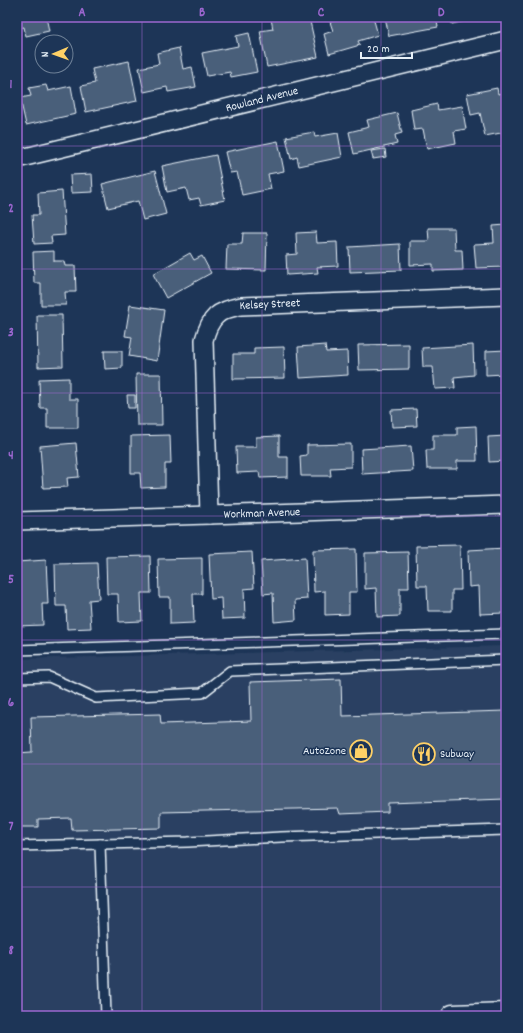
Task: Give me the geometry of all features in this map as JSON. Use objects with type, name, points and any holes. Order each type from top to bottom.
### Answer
[{"type":"street","name":"Rowland Avenue","points":[[17,159],[506,40]]},
{"type":"street","name":"Kelsey Street","points":[[209,515],[204,340],[208,327],[216,315],[228,308],[241,306],[506,296]]},
{"type":"street","name":"Workman Avenue","points":[[17,521],[506,505]]},
{"type":"street","points":[[453,1016],[506,1014]]},
{"type":"lane","points":[[17,650],[506,634]]},
{"type":"lane","points":[[17,678],[49,677],[96,698],[202,692],[230,672],[506,660]]},
{"type":"lane","points":[[17,846],[188,842],[281,837],[506,830]]},
{"type":"lane","points":[[100,844],[106,1016]]},
{"type":"shaded area","points":[[506,646],[506,1016],[17,1016],[17,659]]},
{"type":"building","points":[[17,17],[46,17],[49,31],[26,36],[24,27],[17,28]]},
{"type":"building","points":[[281,17],[309,17],[318,57],[267,67],[260,31],[273,29],[271,19]]},
{"type":"building","points":[[347,17],[373,17],[378,35],[358,41],[360,45],[329,54],[324,34],[333,31],[330,22]]},
{"type":"building","points":[[385,17],[436,17],[438,27],[389,36]]},
{"type":"building","points":[[450,17],[479,17],[479,18],[452,24]]},
{"type":"building","points":[[249,33],[257,72],[231,77],[230,72],[207,76],[202,53],[238,46],[236,36]]},
{"type":"building","points":[[179,48],[183,69],[192,67],[196,87],[168,92],[167,87],[144,92],[139,68],[159,64],[157,53]]},
{"type":"building","points":[[129,61],[137,101],[86,112],[81,86],[95,83],[92,69]]},
{"type":"building","points":[[46,85],[48,91],[71,86],[76,114],[26,125],[20,98],[31,96],[29,88]]},
{"type":"building","points":[[497,88],[498,94],[506,92],[506,118],[504,118],[506,132],[485,136],[480,113],[471,115],[467,94]]},
{"type":"building","points":[[437,104],[438,110],[462,106],[466,129],[454,131],[456,143],[427,149],[423,129],[414,130],[411,110]]},
{"type":"building","points":[[397,113],[402,133],[395,135],[397,144],[354,154],[349,132],[369,127],[367,120]]},
{"type":"building","points":[[314,132],[315,137],[338,133],[342,157],[299,166],[297,157],[291,159],[286,137]]},
{"type":"building","points":[[278,141],[284,171],[268,174],[271,189],[242,195],[237,172],[230,173],[225,152]]},
{"type":"building","points":[[385,149],[386,157],[373,159],[371,151]]},
{"type":"building","points":[[216,155],[225,200],[201,205],[199,198],[189,200],[186,188],[167,192],[162,166]]},
{"type":"building","points":[[155,171],[166,214],[143,220],[138,201],[108,208],[102,184]]},
{"type":"building","points":[[92,174],[93,192],[71,193],[70,175]]},
{"type":"building","points":[[62,191],[65,235],[51,236],[52,243],[34,244],[32,215],[39,215],[38,193]]},
{"type":"building","points":[[506,225],[506,267],[476,268],[474,244],[494,243],[493,226]]},
{"type":"building","points":[[428,228],[454,228],[455,250],[462,250],[463,270],[433,271],[433,264],[410,265],[410,241],[429,241]]},
{"type":"building","points":[[316,232],[317,243],[337,242],[338,266],[317,267],[318,273],[287,275],[286,255],[297,254],[296,233]]},
{"type":"building","points":[[243,233],[267,233],[266,270],[226,269],[227,244],[242,244]]},
{"type":"building","points":[[400,244],[401,270],[350,272],[349,247]]},
{"type":"building","points":[[54,251],[54,261],[64,261],[65,266],[75,266],[76,292],[65,292],[66,305],[41,305],[41,283],[34,283],[33,252]]},
{"type":"building","points":[[190,253],[194,260],[202,256],[211,273],[166,298],[153,274]]},
{"type":"building","points":[[130,305],[164,310],[157,361],[129,356],[132,337],[125,336]]},
{"type":"building","points":[[37,315],[62,315],[63,366],[38,367]]},
{"type":"building","points":[[409,344],[409,369],[359,370],[358,345]]},
{"type":"building","points":[[325,345],[326,352],[347,351],[348,375],[300,378],[298,347]]},
{"type":"building","points":[[473,345],[474,375],[454,377],[455,388],[435,389],[433,367],[423,367],[422,348]]},
{"type":"building","points":[[284,347],[285,378],[233,379],[233,354],[254,354],[254,348]]},
{"type":"building","points":[[506,350],[505,389],[504,374],[486,375],[486,351]]},
{"type":"building","points":[[104,351],[122,351],[122,368],[105,369]]},
{"type":"building","points":[[136,374],[161,374],[162,425],[137,425]]},
{"type":"building","points":[[69,378],[69,399],[78,399],[78,428],[47,428],[47,408],[40,408],[39,379]]},
{"type":"building","points":[[127,395],[135,395],[135,408],[128,408]]},
{"type":"building","points":[[416,409],[417,426],[392,427],[391,410]]},
{"type":"building","points":[[476,426],[477,461],[457,461],[457,469],[427,469],[426,450],[433,450],[433,435],[457,435],[457,427]]},
{"type":"building","points":[[170,435],[171,464],[165,464],[165,487],[141,488],[140,473],[131,473],[131,436]]},
{"type":"building","points":[[279,436],[279,457],[288,457],[288,477],[260,478],[259,472],[237,473],[236,447],[256,447],[256,437]]},
{"type":"building","points":[[506,436],[506,461],[489,462],[488,437]]},
{"type":"building","points":[[76,443],[79,477],[67,478],[68,487],[43,488],[40,446]]},
{"type":"building","points":[[351,444],[351,467],[330,468],[331,476],[301,476],[300,456],[307,455],[307,445]]},
{"type":"building","points":[[411,446],[413,471],[362,474],[361,449]]},
{"type":"building","points":[[460,545],[461,590],[452,590],[452,611],[428,611],[427,586],[417,586],[416,546]]},
{"type":"building","points":[[506,548],[506,586],[503,586],[504,613],[480,614],[479,586],[469,587],[468,550]]},
{"type":"building","points":[[356,549],[357,592],[349,592],[349,614],[325,615],[325,591],[314,592],[313,550]]},
{"type":"building","points":[[252,552],[254,588],[244,589],[245,618],[222,619],[221,598],[211,599],[209,554]]},
{"type":"building","points":[[408,552],[409,588],[400,588],[400,616],[377,617],[376,588],[365,589],[365,553]]},
{"type":"building","points":[[150,556],[151,593],[141,593],[142,621],[119,622],[118,594],[107,594],[106,557]]},
{"type":"building","points":[[202,558],[202,594],[193,594],[194,623],[170,624],[170,597],[159,597],[158,559]]},
{"type":"building","points":[[305,558],[307,599],[295,600],[296,620],[274,622],[273,593],[263,594],[261,561]]},
{"type":"building","points":[[46,560],[48,604],[42,604],[43,625],[17,626],[17,562]]},
{"type":"building","points":[[97,563],[99,599],[89,600],[91,628],[67,629],[66,606],[56,606],[55,564]]},
{"type":"building","points":[[341,679],[342,716],[506,711],[506,799],[388,803],[388,812],[340,814],[338,808],[161,812],[161,828],[72,830],[71,818],[38,819],[38,827],[17,827],[17,753],[32,752],[31,717],[160,714],[161,724],[251,721],[250,682]]},
{"type":"place","name":"AutoZone","points":[[361,751]]},
{"type":"place","name":"Subway","points":[[424,754]]}]
